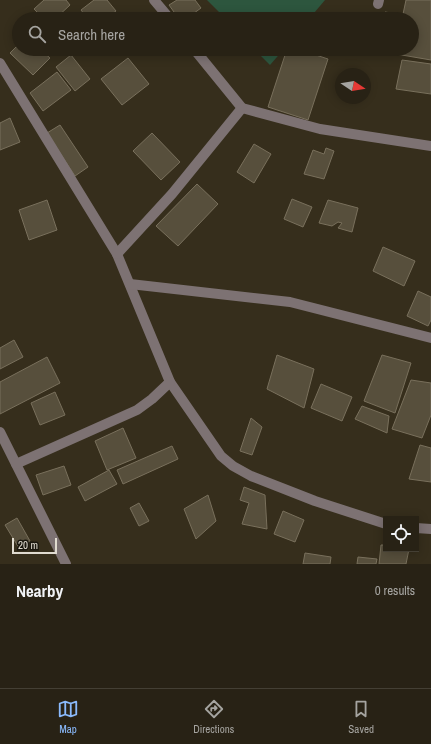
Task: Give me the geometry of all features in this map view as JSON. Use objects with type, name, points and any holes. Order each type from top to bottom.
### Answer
[{"type":"street","points":[[154,0],[164,12]]},
{"type":"street","points":[[200,56],[242,108],[320,129],[431,146]]},
{"type":"street","points":[[0,63],[117,254],[170,382],[221,456],[233,466],[251,476],[315,501],[383,523]]},
{"type":"street","points":[[117,254],[172,194],[242,108]]},
{"type":"street","points":[[130,284],[290,302],[431,338]]},
{"type":"street","points":[[16,464],[137,410],[170,382]]},
{"type":"street","points":[[0,432],[66,564]]},
{"type":"street","points":[[419,528],[431,529]]},
{"type":"green space","points":[[207,0],[325,0],[315,12],[219,12]]},
{"type":"green space","points":[[261,56],[278,56],[270,65]]},
{"type":"building","points":[[44,0],[66,0],[70,5],[62,12],[37,12],[34,9]]},
{"type":"building","points":[[94,0],[107,0],[116,11],[83,12],[81,10]]},
{"type":"building","points":[[177,0],[195,0],[201,8],[196,12],[174,12],[169,5]]},
{"type":"building","points":[[406,0],[431,0],[431,60],[408,56],[419,56],[419,12],[403,12]]},
{"type":"building","points":[[13,56],[48,56],[50,58],[33,75]]},
{"type":"building","points":[[72,56],[90,79],[75,91],[56,67]]},
{"type":"building","points":[[285,56],[319,56],[328,59],[308,120],[268,107]]},
{"type":"building","points":[[128,58],[149,84],[122,105],[101,79]]},
{"type":"building","points":[[402,60],[431,64],[431,94],[396,89]]},
{"type":"building","points":[[57,72],[71,90],[43,111],[30,93]]},
{"type":"building","points":[[10,118],[20,142],[0,150],[0,123]]},
{"type":"building","points":[[60,125],[88,167],[75,176],[47,133]]},
{"type":"building","points":[[152,133],[180,162],[161,180],[133,151]]},
{"type":"building","points":[[254,144],[271,154],[254,183],[237,172]]},
{"type":"building","points":[[326,148],[334,151],[324,179],[304,174],[313,150],[324,154]]},
{"type":"building","points":[[197,184],[218,204],[178,246],[156,226]]},
{"type":"building","points":[[292,199],[312,207],[303,227],[284,219]]},
{"type":"building","points":[[47,200],[57,230],[29,240],[19,210]]},
{"type":"building","points":[[328,200],[358,208],[352,232],[338,228],[342,223],[338,222],[332,226],[319,223]]},
{"type":"building","points":[[383,247],[415,261],[404,286],[373,271]]},
{"type":"building","points":[[418,291],[431,297],[431,320],[428,326],[407,316]]},
{"type":"building","points":[[14,340],[23,357],[0,369],[0,348]]},
{"type":"building","points":[[277,355],[314,369],[304,408],[267,389]]},
{"type":"building","points":[[382,355],[411,363],[395,413],[364,401]]},
{"type":"building","points":[[47,357],[60,383],[0,414],[0,382]]},
{"type":"building","points":[[411,380],[431,383],[431,415],[422,438],[392,429]]},
{"type":"building","points":[[321,384],[352,397],[342,421],[311,408]]},
{"type":"building","points":[[55,392],[65,415],[40,425],[31,403]]},
{"type":"building","points":[[362,406],[389,416],[387,433],[355,419]]},
{"type":"building","points":[[251,418],[262,427],[252,455],[240,451]]},
{"type":"building","points":[[123,428],[136,458],[107,470],[95,441]]},
{"type":"building","points":[[420,445],[431,448],[431,482],[409,479]]},
{"type":"building","points":[[172,446],[178,459],[123,484],[117,470]]},
{"type":"building","points":[[64,466],[71,485],[43,495],[36,475]]},
{"type":"building","points":[[109,470],[117,484],[85,501],[78,487]]},
{"type":"building","points":[[244,487],[265,495],[267,529],[242,524],[249,503],[240,500]]},
{"type":"building","points":[[208,495],[216,521],[196,539],[184,509]]},
{"type":"building","points":[[139,503],[149,521],[139,526],[130,508]]},
{"type":"building","points":[[283,511],[304,520],[295,542],[274,534]]},
{"type":"building","points":[[17,518],[30,541],[19,548],[5,525]]},
{"type":"building","points":[[381,545],[383,545],[383,552],[408,552],[406,564],[379,564]]},
{"type":"building","points":[[305,553],[331,557],[330,564],[303,564]]},
{"type":"building","points":[[358,557],[377,559],[376,564],[357,564]]}]
